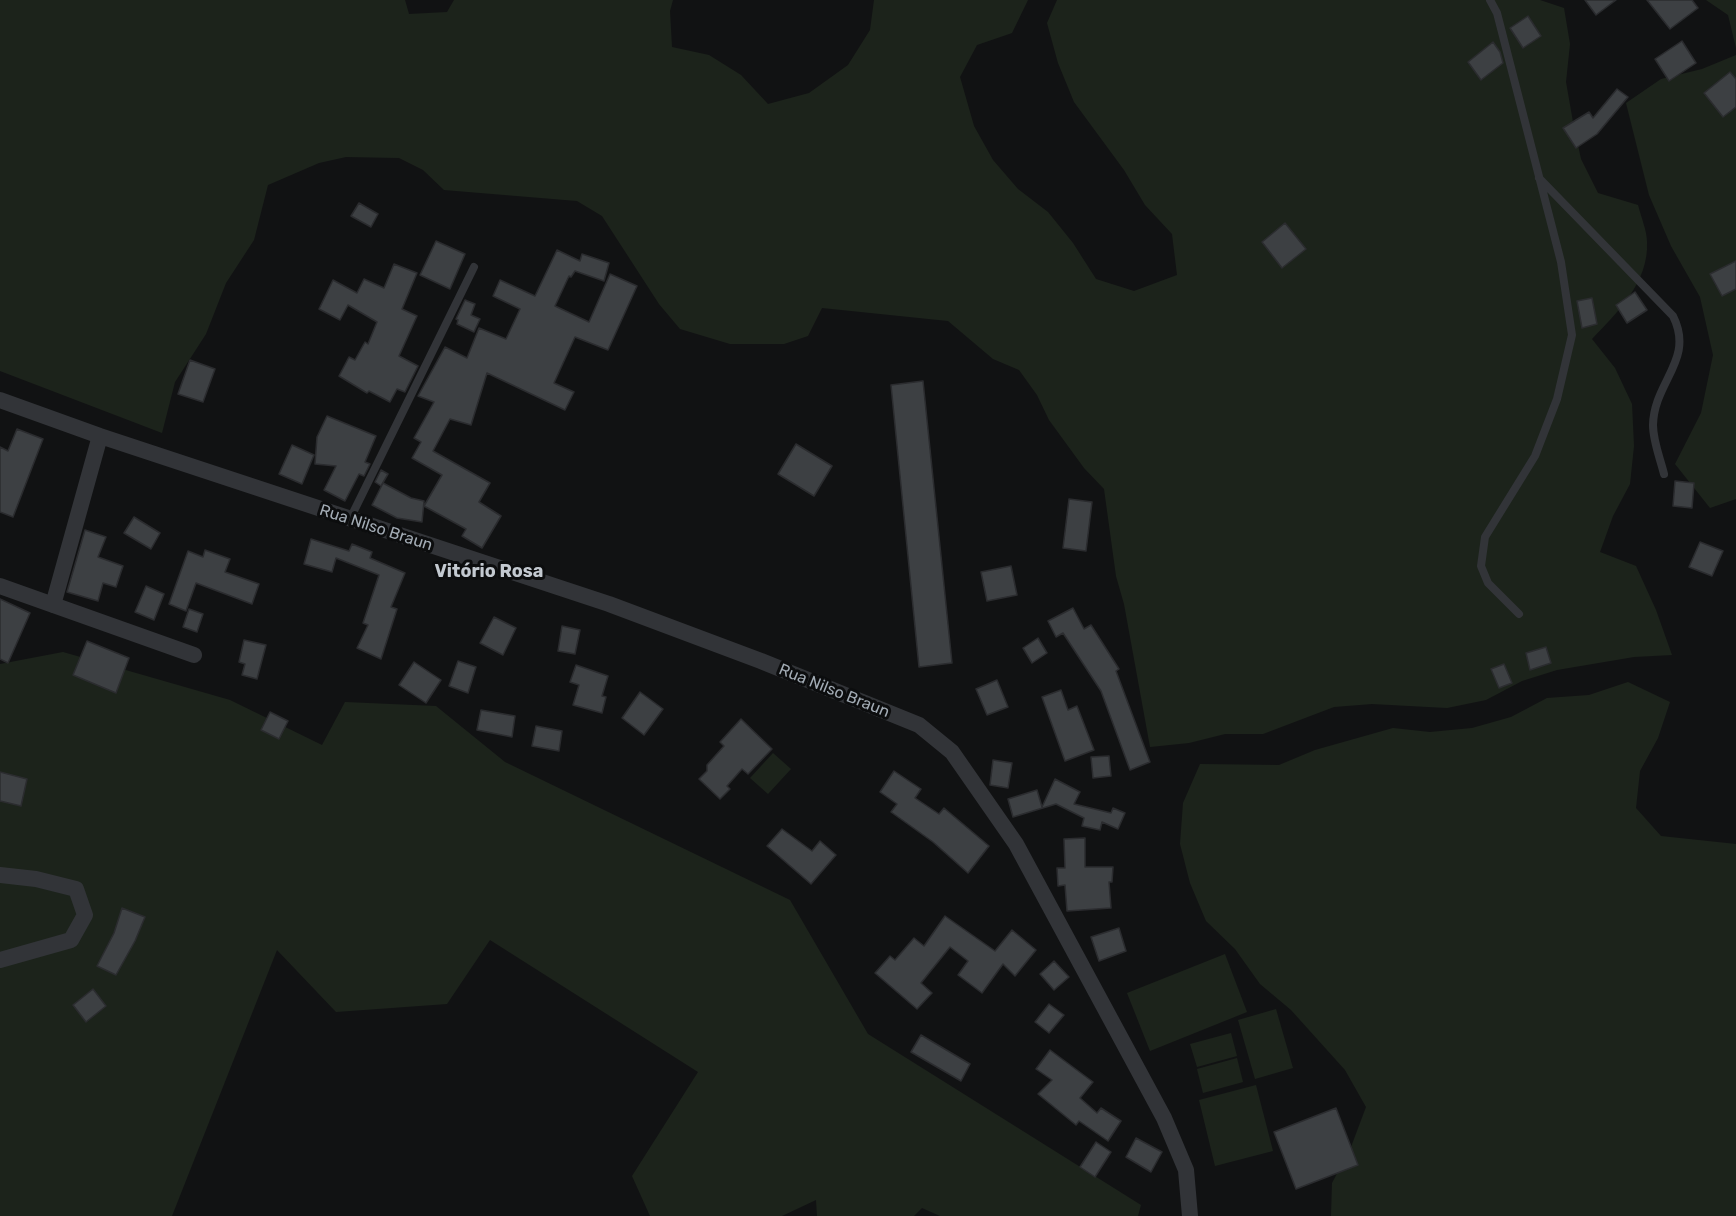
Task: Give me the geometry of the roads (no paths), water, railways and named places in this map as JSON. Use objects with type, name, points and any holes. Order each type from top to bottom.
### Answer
[{"type":"street","name":"Rua Nilso Braun","points":[[0,400],[100,436],[609,604],[761,661],[919,725],[952,752],[1017,844],[1164,1118],[1186,1170],[1190,1216]]},
{"type":"street","points":[[53,605],[100,436]]},
{"type":"street","points":[[0,586],[194,655]]},
{"type":"street","points":[[0,875],[36,879],[76,889],[86,915],[71,940],[0,960]]},
{"type":"lane","points":[[1490,0],[1497,13],[1561,262],[1572,335],[1557,399],[1535,456],[1485,537],[1481,566],[1488,583],[1519,614]]},
{"type":"lane","points":[[1539,178],[1673,316],[1681,331],[1681,349],[1660,393],[1653,423],[1655,441],[1664,474]]},
{"type":"lane","points":[[350,519],[474,267]]},
{"type":"district","name":"Vitório Rosa","points":[[489,572]]}]
